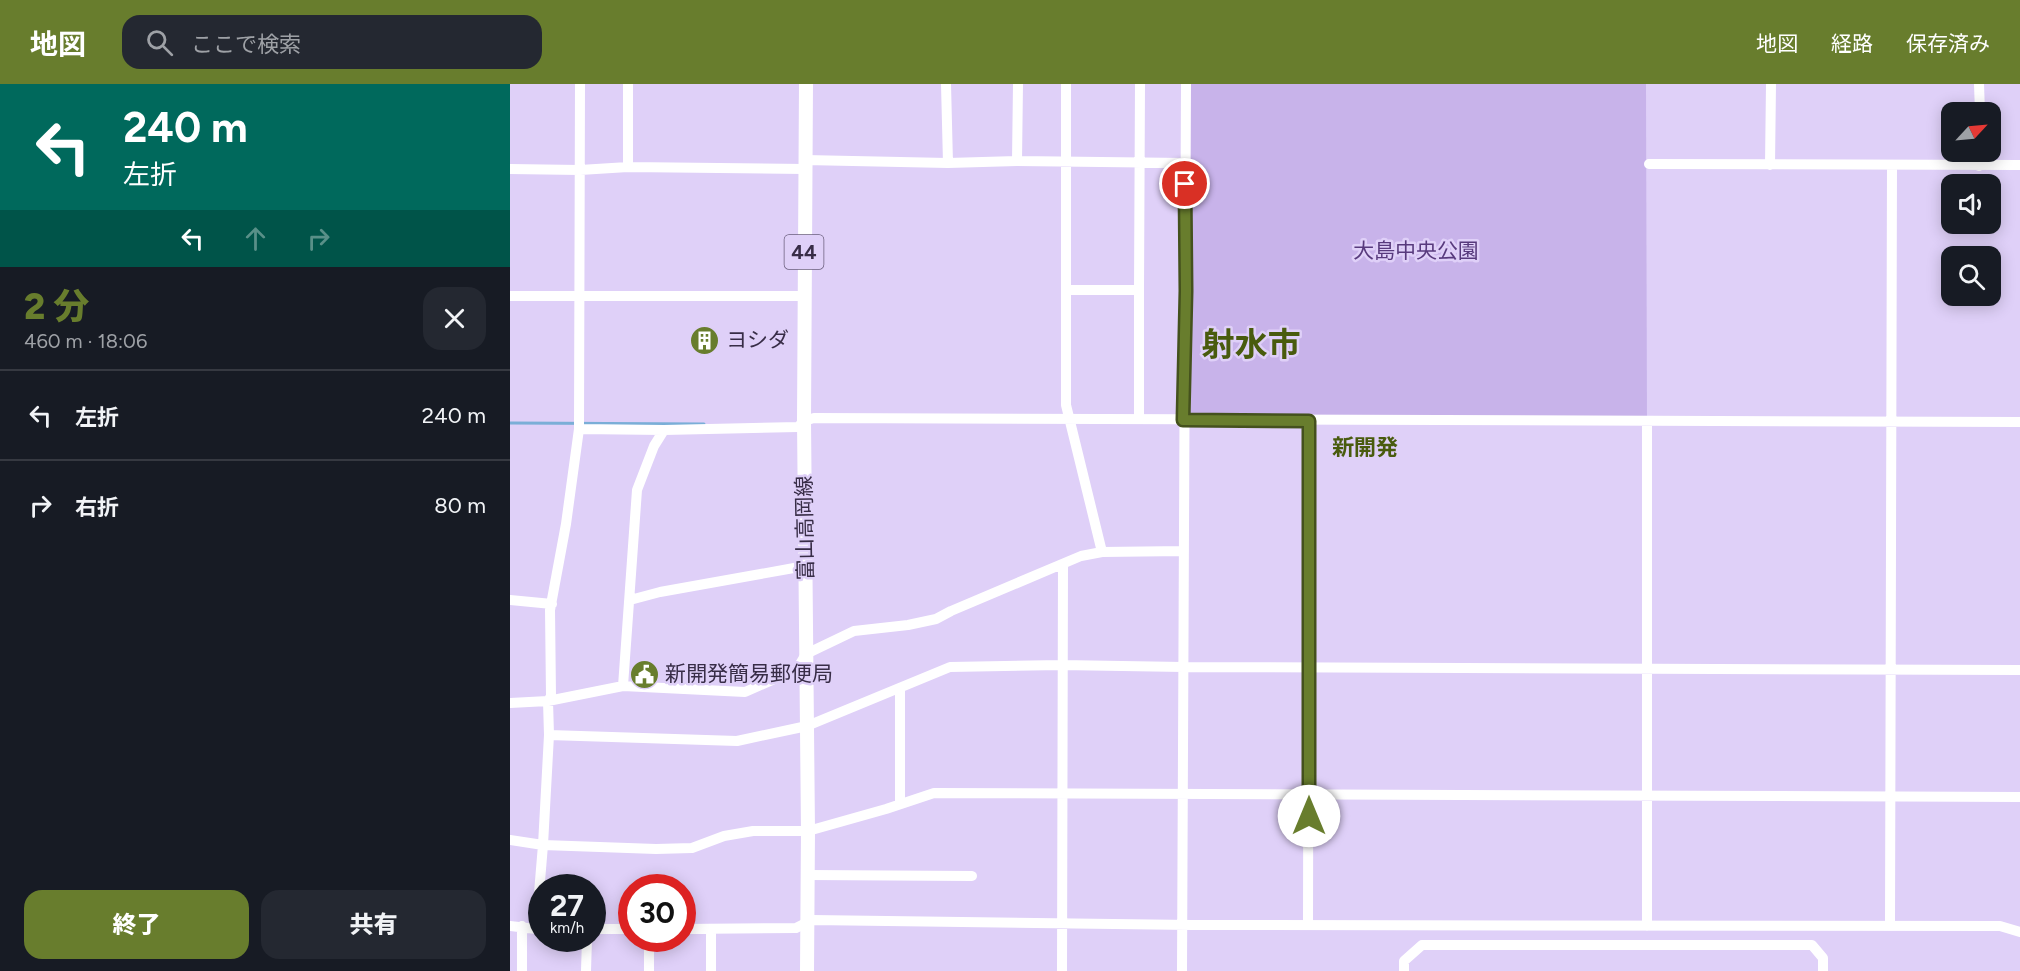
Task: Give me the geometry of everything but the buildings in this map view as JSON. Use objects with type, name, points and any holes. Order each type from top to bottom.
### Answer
[{"type":"main road","name":"富山高岡線","points":[[807,84],[804,296],[807,971]]},
{"type":"street","points":[[542,874],[549,735],[550,610],[579,429],[580,84]]},
{"type":"street","points":[[628,84],[628,167]]},
{"type":"street","points":[[946,84],[948,163]]},
{"type":"street","points":[[1017,161],[1018,84]]},
{"type":"street","points":[[1065,84],[1066,405],[1102,552]]},
{"type":"street","points":[[1139,418],[1140,84]]},
{"type":"street","points":[[1182,971],[1186,84]]},
{"type":"street","points":[[1770,165],[1771,84]]},
{"type":"street","points":[[1979,84],[1980,102]]},
{"type":"street","points":[[510,169],[580,170],[628,167],[1017,161],[1185,163]]},
{"type":"street","points":[[1979,162],[1979,166]]},
{"type":"street","points":[[1649,164],[2020,165]]},
{"type":"street","points":[[1890,925],[1892,165]]},
{"type":"street","points":[[1066,290],[1139,290]]},
{"type":"street","points":[[510,296],[579,298],[804,296]]},
{"type":"street","points":[[579,429],[798,427],[804,421],[814,418],[2020,422]]},
{"type":"street","points":[[1647,420],[1647,926]]},
{"type":"street","points":[[1308,924],[1309,421]]},
{"type":"street","points":[[623,686],[637,490],[654,446],[664,430]]},
{"type":"street","points":[[510,703],[548,701],[623,686],[745,692],[797,669],[806,654],[854,631],[936,620],[951,611],[1081,556],[1102,552],[1184,551]]},
{"type":"street","points":[[1062,564],[1062,971]]},
{"type":"street","points":[[630,600],[660,592],[805,566]]},
{"type":"street","points":[[510,600],[552,604]]},
{"type":"street","points":[[549,735],[737,741],[807,726],[950,667],[1061,665],[1184,668],[2020,670]]},
{"type":"street","points":[[900,688],[900,804]]},
{"type":"street","points":[[510,840],[543,845],[692,848],[724,836],[753,831],[808,831],[934,793],[2020,797]]},
{"type":"street","points":[[807,875],[972,876]]},
{"type":"street","points":[[696,929],[796,928],[812,920],[1183,925],[2000,926],[2020,932]]},
{"type":"street","points":[[510,926],[528,927]]},
{"type":"street","points":[[522,926],[522,971]]},
{"type":"street","points":[[711,928],[711,971]]},
{"type":"street","points":[[1404,971],[1404,961],[1422,945],[1812,945],[1823,958],[1823,971]]},
{"type":"street","points":[[586,971],[587,952]]},
{"type":"street","points":[[649,952],[649,971]]},
{"type":"green space","name":"大島中央公園","points":[[1187,84],[1646,84],[1647,420],[1185,418]]},
{"type":"waterway","points":[[510,423],[704,424]]},
{"type":"place","name":"ヨシダ","points":[[705,340]]},
{"type":"place","name":"新開発簡易郵便局","points":[[644,674]]},
{"type":"district","name":"射水市","points":[[1251,344]]},
{"type":"district","name":"新開発","points":[[1365,447]]},
{"type":"route","points":[[1185,184],[1186,291],[1183,420],[1309,421],[1309,816]]}]
